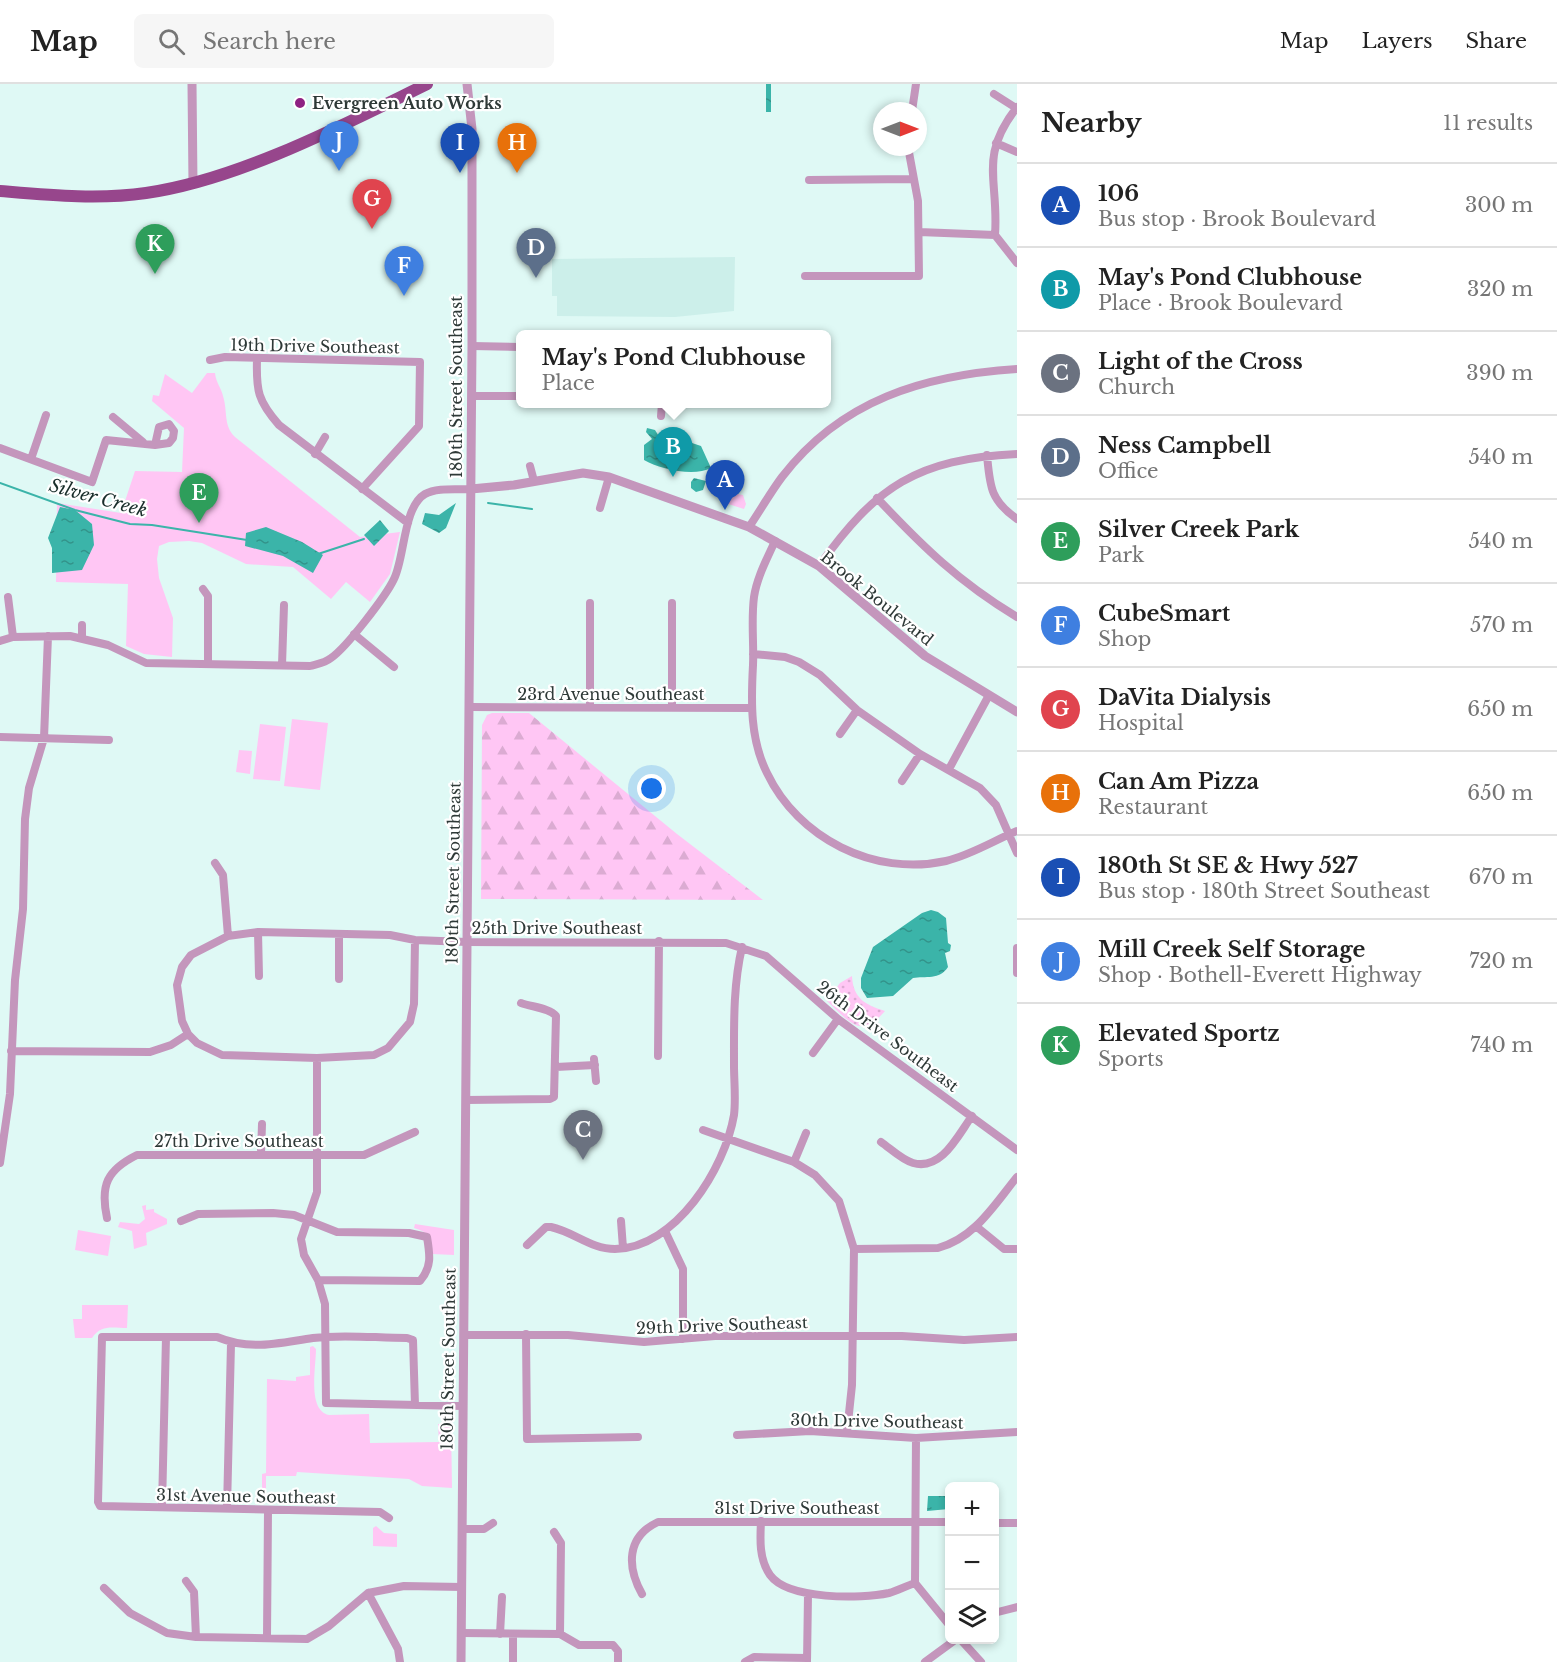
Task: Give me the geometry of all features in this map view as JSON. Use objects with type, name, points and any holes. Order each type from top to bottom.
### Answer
[{"type":"main road","points":[[0,191],[81,196],[121,195],[193,184],[254,163],[427,84]]},
{"type":"street","points":[[192,84],[193,184]]},
{"type":"street","name":"180th Street Southeast","points":[[461,1662],[471,707],[472,129],[467,84]]},
{"type":"street","points":[[913,102],[916,84]]},
{"type":"street","points":[[994,94],[1016,107],[996,143],[991,172],[997,209],[995,235],[1017,263]]},
{"type":"street","points":[[996,143],[1017,152]]},
{"type":"street","points":[[805,276],[919,276],[918,201],[909,156]]},
{"type":"street","points":[[809,180],[913,179]]},
{"type":"street","points":[[919,232],[995,235]]},
{"type":"street","points":[[472,346],[516,347]]},
{"type":"street","name":"19th Drive Southeast","points":[[210,360],[225,357],[420,362],[419,426],[362,489]]},
{"type":"street","points":[[257,359],[256,387],[263,406],[279,425],[408,523]]},
{"type":"street","points":[[749,527],[782,477],[803,453],[860,409],[896,392],[934,379],[970,372],[1017,369]]},
{"type":"street","points":[[472,396],[516,396]]},
{"type":"street","points":[[661,416],[662,408]]},
{"type":"street","points":[[31,459],[46,415]]},
{"type":"street","points":[[113,417],[143,442]]},
{"type":"street","points":[[315,454],[325,437]]},
{"type":"street","points":[[0,448],[92,482],[106,440],[155,445]]},
{"type":"street","points":[[819,566],[843,531],[877,498],[903,480],[954,460],[987,455],[1017,454]]},
{"type":"street","points":[[987,455],[991,490],[998,503],[1017,519]]},
{"type":"street","points":[[530,466],[534,481]]},
{"type":"street","name":"Brook Boulevard","points":[[471,489],[583,473],[609,477],[749,527],[819,566],[924,656],[988,697],[1017,712]]},
{"type":"street","points":[[600,508],[609,477]]},
{"type":"street","points":[[0,641],[13,637],[82,638],[108,645],[146,663],[310,666],[321,663],[332,658],[354,634],[394,580],[408,523],[418,502],[425,494],[471,489]]},
{"type":"street","points":[[877,498],[928,552],[983,596],[1017,617]]},
{"type":"street","points":[[775,542],[762,569],[754,596],[751,708],[753,729],[766,772],[790,810],[811,829],[850,853],[901,864],[945,861],[1014,832]]},
{"type":"street","points":[[203,589],[208,596],[208,664]]},
{"type":"street","points":[[8,597],[13,637]]},
{"type":"street","points":[[590,603],[590,706]]},
{"type":"street","points":[[672,603],[672,706]]},
{"type":"street","points":[[282,665],[284,605]]},
{"type":"street","points":[[82,625],[82,638]]},
{"type":"street","points":[[354,634],[394,667]]},
{"type":"street","points":[[0,1163],[10,1094],[15,980],[23,909],[26,819],[29,788],[44,738],[48,636]]},
{"type":"street","points":[[753,654],[785,657],[799,662],[820,675],[857,710],[920,754],[980,788],[996,805],[1014,832],[1017,853]]},
{"type":"street","points":[[949,769],[988,697]]},
{"type":"street","name":"23rd Avenue Southeast","points":[[471,707],[751,708]]},
{"type":"street","points":[[840,734],[857,710]]},
{"type":"street","points":[[0,737],[109,740]]},
{"type":"street","points":[[903,781],[920,754]]},
{"type":"street","points":[[215,863],[223,875],[228,936]]},
{"type":"street","points":[[258,932],[259,976]]},
{"type":"street","name":"25th Drive Southeast","points":[[188,1034],[178,1005],[177,985],[182,967],[191,955],[228,936],[258,932],[390,935],[415,940],[467,942],[659,941],[726,943],[742,947]]},
{"type":"street","points":[[339,935],[339,979]]},
{"type":"street","points":[[11,1051],[150,1053],[171,1045],[188,1034],[197,1043],[222,1055],[317,1058],[374,1055],[388,1048],[410,1022],[414,1004],[415,940]]},
{"type":"street","points":[[658,1056],[659,941]]},
{"type":"street","points":[[527,1245],[546,1227],[551,1227],[602,1248],[623,1248],[666,1231],[687,1211],[729,1140],[734,1112],[734,998],[742,947]]},
{"type":"street","name":"26th Drive Southeast","points":[[742,947],[766,956],[838,1020],[1017,1150]]},
{"type":"street","points":[[1017,948],[1017,973]]},
{"type":"street","points":[[466,1100],[550,1099],[556,1092],[556,1016],[548,1010],[537,1010],[521,1003]]},
{"type":"street","points":[[813,1053],[838,1020]]},
{"type":"street","points":[[317,1058],[317,1192],[305,1220],[301,1239],[304,1255],[318,1280],[325,1304],[326,1403],[463,1406]]},
{"type":"street","points":[[556,1067],[595,1062],[596,1081]]},
{"type":"street","points":[[881,1142],[912,1162],[934,1161],[944,1154],[972,1116]]},
{"type":"street","points":[[261,1154],[262,1124]]},
{"type":"street","points":[[703,1130],[794,1162],[815,1175],[839,1202],[854,1249],[852,1384],[847,1432]]},
{"type":"street","name":"27th Drive Southeast","points":[[107,1218],[103,1197],[107,1181],[125,1161],[137,1155],[364,1155],[416,1132]]},
{"type":"street","points":[[794,1162],[806,1133]]},
{"type":"street","points":[[854,1249],[939,1248],[962,1240],[977,1227],[1017,1176]]},
{"type":"street","points":[[181,1221],[198,1214],[294,1215],[337,1232],[409,1233],[427,1237],[430,1254],[429,1271],[420,1281],[318,1280]]},
{"type":"street","points":[[621,1221],[623,1248]]},
{"type":"street","points":[[977,1227],[1004,1249],[1017,1249]]},
{"type":"street","points":[[666,1231],[683,1269],[683,1339]]},
{"type":"street","points":[[526,1334],[527,1439],[638,1437]]},
{"type":"street","name":"29th Drive Southeast","points":[[464,1335],[568,1335],[644,1342],[715,1336],[852,1336],[964,1340],[1017,1337]]},
{"type":"street","points":[[162,1507],[166,1336],[217,1337],[231,1344],[281,1345],[325,1338],[413,1340],[415,1405]]},
{"type":"street","name":"31st Avenue Southeast","points":[[166,1336],[102,1337],[98,1502],[100,1506],[380,1512],[389,1518]]},
{"type":"street","points":[[227,1508],[231,1344]]},
{"type":"street","name":"30th Drive Southeast","points":[[737,1435],[810,1431],[916,1438],[1017,1432]]},
{"type":"street","points":[[916,1438],[915,1583],[945,1620]]},
{"type":"street","points":[[267,1638],[268,1511]]},
{"type":"street","name":"31st Drive Southeast","points":[[642,1594],[633,1577],[633,1549],[645,1528],[670,1520],[945,1522]]},
{"type":"street","points":[[760,1521],[760,1546],[764,1563],[771,1576],[791,1590],[808,1595],[889,1593],[915,1583]]},
{"type":"street","points":[[462,1529],[484,1529],[493,1523]]},
{"type":"street","points":[[999,1523],[1017,1523]]},
{"type":"street","points":[[554,1532],[561,1543],[560,1634]]},
{"type":"street","points":[[186,1581],[194,1592],[196,1637]]},
{"type":"street","points":[[104,1588],[130,1613],[167,1633],[196,1637],[307,1639],[329,1626],[368,1593],[404,1586],[462,1587]]},
{"type":"street","points":[[368,1593],[398,1649],[400,1662]]},
{"type":"street","points":[[746,1661],[754,1657],[807,1660],[808,1595]]},
{"type":"street","points":[[500,1634],[502,1597]]},
{"type":"street","points":[[999,1612],[1017,1607]]},
{"type":"street","points":[[462,1633],[560,1634],[579,1645],[613,1645],[618,1651],[618,1662]]},
{"type":"street","points":[[513,1634],[513,1662]]},
{"type":"street","points":[[925,1662],[950,1644]]},
{"type":"street","points":[[965,1644],[981,1662]]},
{"type":"shaded area","points":[[735,257],[734,311],[675,317],[557,316],[557,296],[552,296],[552,259]]},
{"type":"green space","points":[[207,373],[215,373],[222,393],[227,423],[235,437],[360,537],[400,532],[390,574],[370,602],[346,582],[331,599],[293,567],[246,564],[202,543],[169,542],[159,546],[157,559],[159,578],[173,618],[172,657],[144,654],[126,646],[128,584],[56,582],[57,503],[121,513],[135,471],[182,472],[184,428],[152,401],[153,395],[159,396],[165,374],[192,393]]},
{"type":"green space","points":[[725,492],[743,495],[746,504],[744,509],[722,502]]},
{"type":"green space","points":[[529,713],[677,834],[763,900],[481,899],[482,725],[487,715]]},
{"type":"green space","points":[[292,719],[328,723],[320,790],[284,786]]},
{"type":"green space","points":[[260,724],[286,727],[280,781],[253,779]]},
{"type":"green space","points":[[239,750],[252,751],[250,774],[236,772]]},
{"type":"green space","points":[[852,976],[858,996],[866,1003],[885,1011],[869,1025],[855,1025],[827,1001],[840,983]]},
{"type":"green space","points":[[146,1205],[146,1210],[154,1209],[154,1212],[167,1219],[167,1224],[146,1233],[147,1245],[134,1249],[132,1231],[118,1227],[120,1222],[139,1224],[145,1219],[142,1206]]},
{"type":"green space","points":[[415,1224],[454,1230],[454,1255],[432,1254],[429,1236],[414,1228]]},
{"type":"green space","points":[[78,1230],[111,1236],[108,1256],[75,1250]]},
{"type":"green space","points":[[82,1305],[128,1305],[127,1328],[108,1328],[99,1331],[92,1338],[75,1338],[73,1319],[82,1319]]},
{"type":"green space","points":[[313,1346],[316,1349],[315,1397],[322,1412],[329,1415],[369,1414],[370,1443],[439,1442],[438,1424],[451,1424],[452,1488],[422,1486],[409,1479],[297,1472],[296,1476],[266,1476],[266,1502],[262,1502],[262,1474],[266,1473],[267,1379],[296,1381],[296,1377],[310,1375],[310,1347]]},
{"type":"green space","points":[[376,1526],[384,1533],[397,1534],[397,1547],[373,1546],[373,1528]]},
{"type":"water","points":[[766,84],[771,84],[771,112],[766,112]]},
{"type":"water","points":[[647,428],[655,430],[660,438],[669,436],[676,445],[692,443],[701,446],[711,468],[695,472],[677,471],[644,460],[644,445],[652,439],[646,432]]},
{"type":"water","points":[[694,478],[706,481],[703,490],[696,492],[691,488]]},
{"type":"water","points":[[456,503],[446,528],[439,533],[422,524],[425,513],[439,515]]},
{"type":"water","points":[[60,507],[75,510],[92,524],[94,545],[82,570],[52,573],[52,548],[48,538]]},
{"type":"water","points":[[380,520],[389,531],[374,546],[364,535]]},
{"type":"water","points":[[266,527],[302,542],[323,555],[313,573],[283,556],[245,546],[246,533]]},
{"type":"water","points":[[931,910],[946,918],[948,943],[951,945],[950,951],[945,953],[948,967],[937,976],[913,978],[893,996],[867,998],[861,988],[861,978],[873,947],[922,913]]},
{"type":"water","points":[[928,1496],[945,1496],[945,1509],[927,1511]]},
{"type":"waterway","name":"Silver Creek","points":[[0,483],[75,510],[130,524],[152,525],[247,540]]},
{"type":"waterway","name":"Silver Creek","points":[[488,503],[532,509]]},
{"type":"waterway","name":"Silver Creek","points":[[318,554],[364,539]]},
{"type":"place","name":"Evergreen Auto Works","points":[[300,103]]},
{"type":"place","name":"Mill Creek Self Storage","points":[[339,171]]},
{"type":"place","name":"180th St SE & Hwy 527","points":[[460,173]]},
{"type":"place","name":"Can Am Pizza","points":[[517,173]]},
{"type":"place","name":"DaVita Dialysis","points":[[372,229]]},
{"type":"place","name":"Elevated Sportz","points":[[155,274]]},
{"type":"place","name":"Ness Campbell","points":[[536,278]]},
{"type":"place","name":"CubeSmart","points":[[404,296]]},
{"type":"place","name":"May's Pond Clubhouse","points":[[673,477]]},
{"type":"place","name":"106","points":[[725,510]]},
{"type":"place","name":"Silver Creek Park","points":[[199,523]]},
{"type":"place","name":"Light of the Cross","points":[[583,1160]]}]
